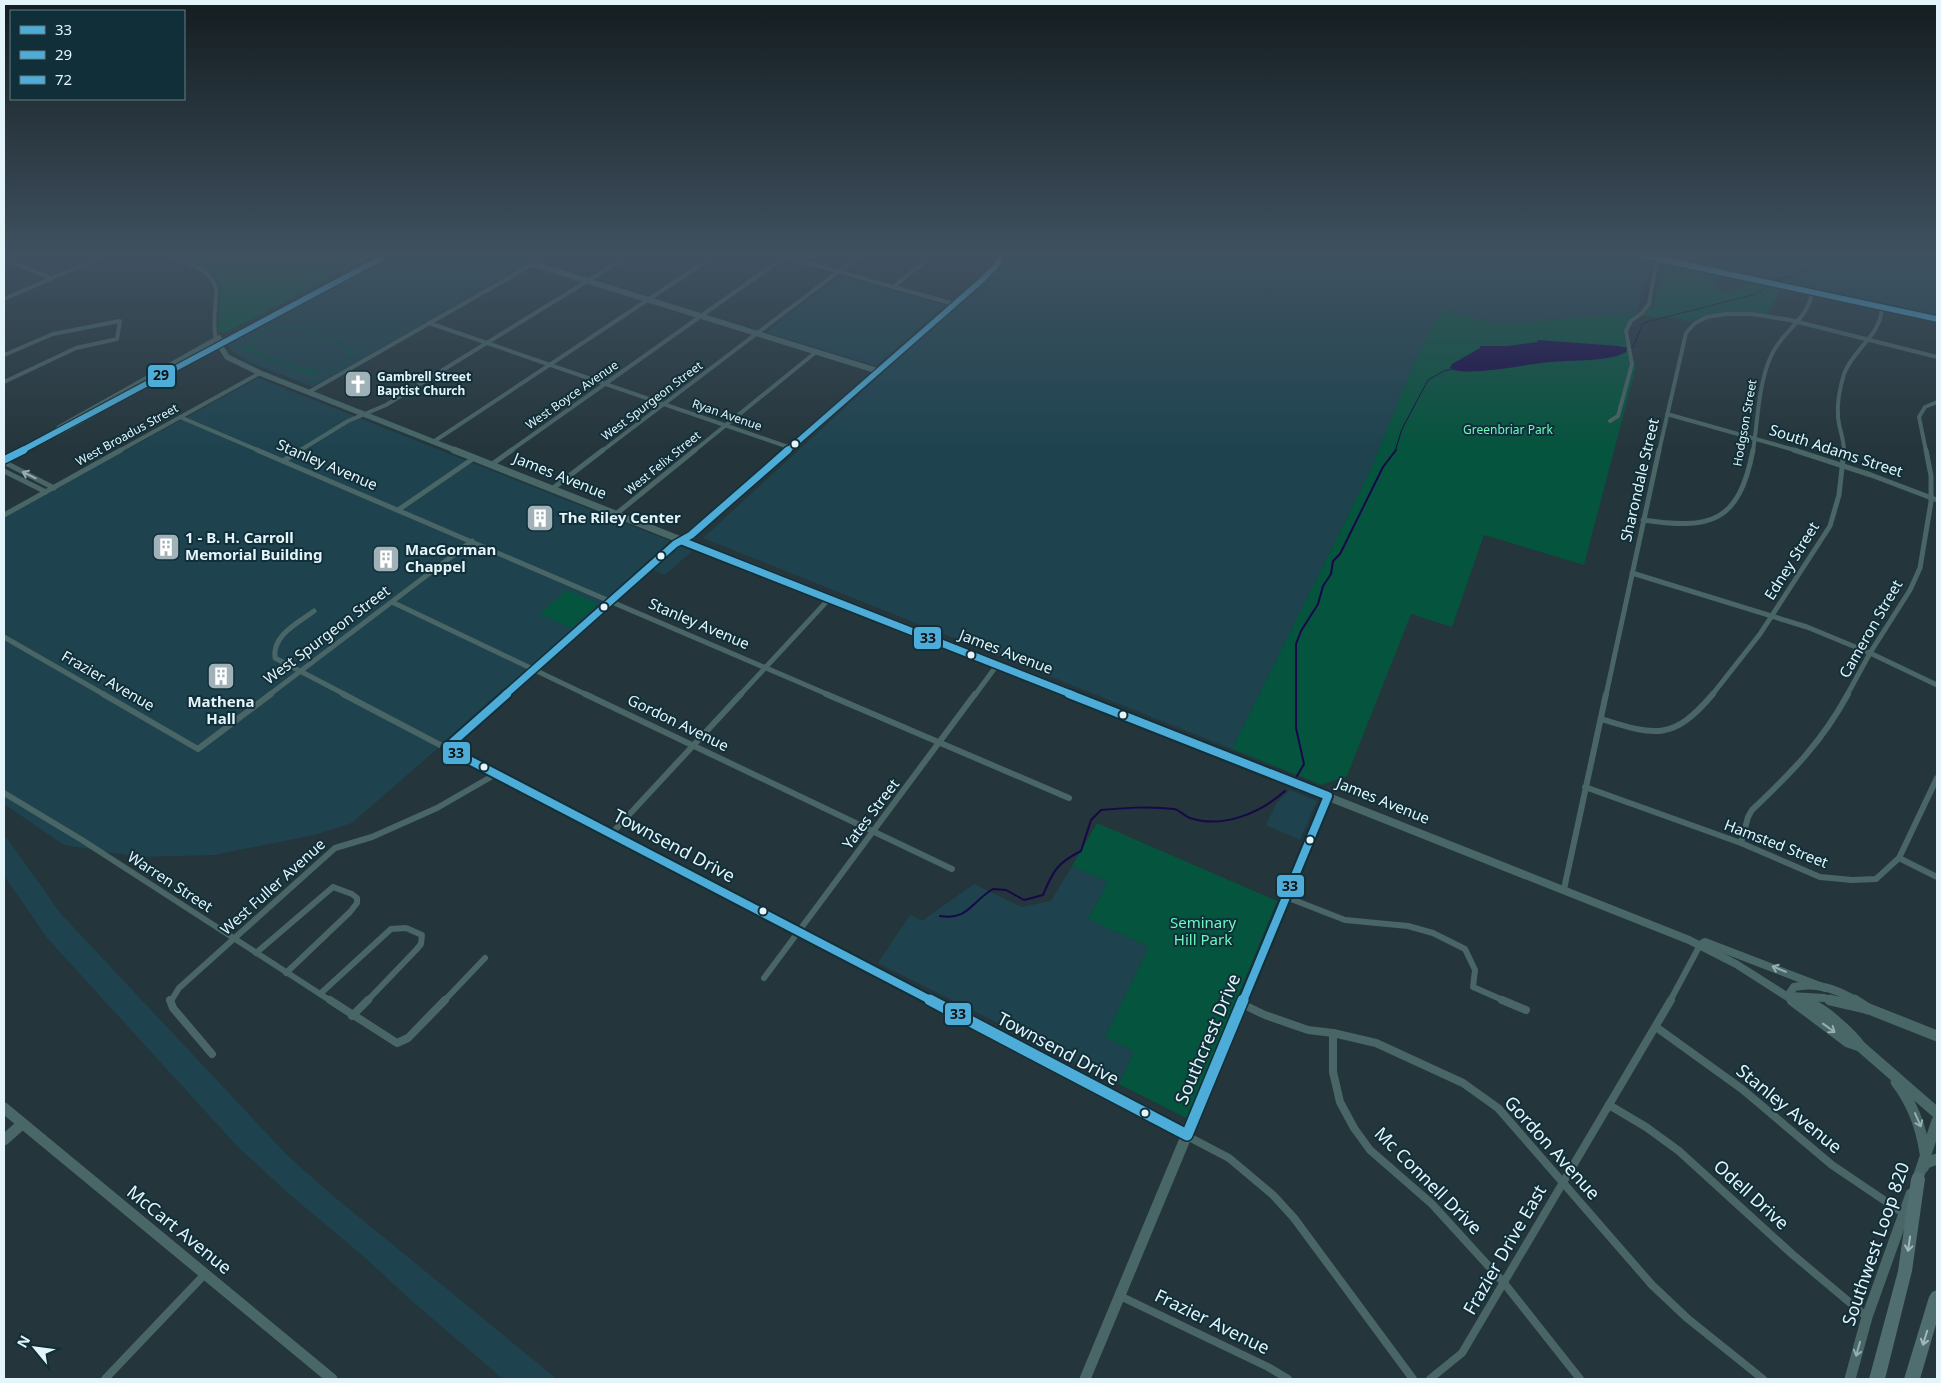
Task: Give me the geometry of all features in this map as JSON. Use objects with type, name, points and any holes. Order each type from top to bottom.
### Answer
[{"type":"highway","points":[[1877,1379],[1905,1271],[1919,1176]]},
{"type":"highway","points":[[1912,1379],[1937,1297]]},
{"type":"main road","points":[[4,462],[52,434],[69,428],[217,341],[257,321]]},
{"type":"main road","points":[[716,321],[878,371]]},
{"type":"main road","points":[[682,541],[691,536],[935,321]]},
{"type":"main road","name":"James Avenue","points":[[217,341],[227,356],[260,373],[1564,889],[1700,945],[1788,996],[1824,998],[1869,1009],[1937,1036]]},
{"type":"main road","name":"Southcrest Drive","points":[[1085,1379],[1328,796]]},
{"type":"main road","points":[[1700,945],[1705,942],[1724,948],[1825,988]]},
{"type":"main road","name":"James Avenue","points":[[1788,996],[1794,987],[1800,985],[1825,988],[1856,1000],[1869,1009]]},
{"type":"main road","points":[[1788,996],[1801,1005],[1810,1004],[1857,1038],[1860,1046],[1937,1113]]},
{"type":"main road","points":[[1882,1065],[1900,1086],[1917,1116],[1922,1130],[1925,1157]]},
{"type":"main road","name":"McCart Avenue","points":[[4,1108],[332,1379]]},
{"type":"main road","name":"Southwest Loop 820","points":[[1850,1379],[1867,1317],[1903,1212],[1919,1176],[1937,1121]]},
{"type":"main road","points":[[4,1140],[22,1124]]},
{"type":"main road","points":[[1919,1176],[1926,1163],[1937,1159]]},
{"type":"street","points":[[4,355],[53,334],[120,321],[117,339],[76,348],[4,382]]},
{"type":"street","points":[[214,321],[213,327],[217,341]]},
{"type":"street","points":[[310,392],[433,321]]},
{"type":"street","points":[[283,461],[348,421],[366,415],[386,404],[523,321]]},
{"type":"street","points":[[434,442],[617,321]]},
{"type":"street","name":"West Boyce Avenue","points":[[491,464],[695,321]]},
{"type":"street","name":"West Spurgeon Street","points":[[552,489],[774,321]]},
{"type":"street","points":[[1610,421],[1618,416],[1632,364],[1626,331],[1632,321]]},
{"type":"street","name":"Sharondale Street","points":[[1564,889],[1643,520],[1686,333],[1694,323],[1701,321]]},
{"type":"street","name":"Sharondale Street","points":[[1786,321],[1937,358]]},
{"type":"street","name":"Edney Street","points":[[1601,718],[1648,732],[1674,728],[1682,724],[1700,709],[1726,679],[1773,615],[1830,526],[1840,486],[1844,441],[1838,417],[1841,390],[1846,370],[1880,321]]},
{"type":"street","name":"Hodgson Street","points":[[1643,520],[1691,524],[1708,522],[1725,513],[1739,495],[1751,464],[1764,376],[1769,359],[1783,334],[1796,322]]},
{"type":"street","name":"Ryan Avenue","points":[[429,323],[791,448]]},
{"type":"street","name":"West Felix Street","points":[[616,514],[816,352]]},
{"type":"street","name":"West Broadus Street","points":[[4,516],[260,373]]},
{"type":"street","name":"Cameron Street","points":[[1741,843],[1748,817],[1752,810],[1784,780],[1818,742],[1838,713],[1870,653],[1910,590],[1920,568],[1934,499],[1919,417],[1925,407],[1937,402]]},
{"type":"street","name":"South Adams Street","points":[[1667,414],[1842,464],[1889,480],[1934,499]]},
{"type":"street","name":"Stanley Avenue","points":[[180,417],[1069,798]]},
{"type":"street","points":[[398,510],[474,458]]},
{"type":"street","points":[[4,462],[54,488]]},
{"type":"street","points":[[4,471],[46,492]]},
{"type":"street","points":[[446,748],[674,544],[682,541]]},
{"type":"street","name":"West Spurgeon Street","points":[[198,749],[472,542]]},
{"type":"street","points":[[1632,573],[1773,615],[1870,653],[1937,685]]},
{"type":"street","points":[[613,832],[829,599]]},
{"type":"street","name":"Gordon Avenue","points":[[392,602],[952,869]]},
{"type":"street","name":"Townsend Drive","points":[[314,611],[289,630],[275,646],[275,658],[496,774],[613,832],[1229,1158],[1273,1195],[1294,1218],[1413,1379]]},
{"type":"street","name":"Frazier Avenue","points":[[4,638],[198,749]]},
{"type":"street","name":"Yates Street","points":[[764,978],[997,665]]},
{"type":"street","name":"West Fuller Avenue","points":[[212,1054],[173,1008],[170,999],[234,938],[335,848],[372,836],[429,811],[496,774]]},
{"type":"street","name":"Hamsted Street","points":[[1585,787],[1741,843],[1820,877],[1876,879],[1899,858],[1937,778]]},
{"type":"street","name":"Warren Street","points":[[4,793],[82,840],[352,1016],[397,1043],[408,1038],[485,958]]},
{"type":"street","points":[[1899,858],[1937,877]]},
{"type":"street","points":[[256,953],[333,887],[352,894],[357,898],[357,903],[350,912],[286,973]]},
{"type":"street","points":[[1286,898],[1345,920],[1408,926],[1433,933],[1466,948],[1475,970],[1473,987],[1526,1010]]},
{"type":"street","points":[[320,994],[390,929],[406,928],[422,935],[421,944],[416,950],[352,1016]]},
{"type":"street","name":"Frazier Drive East","points":[[1430,1379],[1462,1353],[1562,1181],[1656,1027],[1700,945]]},
{"type":"street","name":"Gordon Avenue","points":[[1242,1004],[1265,1015],[1308,1030],[1333,1033],[1376,1043],[1414,1058],[1463,1083],[1498,1108],[1652,1285],[1687,1318],[1762,1379]]},
{"type":"street","name":"Stanley Avenue","points":[[1656,1027],[1742,1089],[1832,1164],[1903,1212]]},
{"type":"street","name":"Mc Connell Drive","points":[[1333,1033],[1333,1072],[1336,1087],[1340,1102],[1354,1128],[1370,1150],[1432,1204],[1504,1283],[1580,1379]]},
{"type":"street","name":"Odell Drive","points":[[1609,1105],[1646,1127],[1679,1151],[1792,1254],[1867,1317]]},
{"type":"street","points":[[105,1379],[204,1274]]},
{"type":"street","name":"Frazier Avenue","points":[[1120,1296],[1268,1367],[1288,1379]]},
{"type":"shaded area","points":[[270,321],[429,321],[313,387],[251,363],[232,351],[227,343]]},
{"type":"shaded area","points":[[781,321],[927,321],[876,366],[766,332]]},
{"type":"shaded area","points":[[940,321],[1435,321],[1413,365],[1371,469],[1232,749],[703,538]]},
{"type":"shaded area","points":[[1486,321],[1542,321],[1499,324]]},
{"type":"shaded area","points":[[1538,340],[1619,346],[1626,348],[1627,351],[1621,355],[1602,359],[1551,362],[1483,371],[1458,371],[1450,368],[1452,364],[1480,348],[1480,346],[1507,346],[1537,342]]},
{"type":"shaded area","points":[[258,378],[670,541],[532,666],[352,823],[314,835],[214,855],[140,857],[64,845],[4,804],[4,517]]},
{"type":"shaded area","points":[[677,545],[692,551],[665,575],[651,569]]},
{"type":"shaded area","points":[[1290,790],[1317,801],[1300,840],[1266,825],[1277,802]]},
{"type":"shaded area","points":[[4,834],[61,914],[288,1156],[326,1190],[557,1379],[503,1379],[412,1301],[362,1255],[288,1193],[237,1146],[48,939],[4,876]]},
{"type":"shaded area","points":[[1072,866],[1108,882],[1088,919],[1149,947],[1105,1037],[1134,1052],[1119,1084],[878,963],[910,915],[922,921],[974,884],[1022,907],[1051,901]]},
{"type":"green space","points":[[218,321],[249,321],[225,333],[217,331]]},
{"type":"green space","name":"Greenbriar Park","points":[[1435,321],[1486,321],[1499,324],[1542,321],[1630,321],[1626,328],[1625,339],[1636,367],[1584,565],[1484,535],[1452,627],[1411,614],[1347,776],[1322,785],[1232,749],[1371,469],[1413,365]]},
{"type":"green space","points":[[281,326],[297,327],[347,345],[353,349],[353,356],[340,367],[332,368],[340,365],[350,356],[350,350],[347,347],[292,327],[265,332],[252,341],[251,347],[256,351],[304,369],[323,370],[314,372],[317,374],[314,376],[238,347],[241,345],[248,348],[252,339],[260,332]]},
{"type":"green space","points":[[567,590],[598,604],[571,628],[539,614]]},
{"type":"green space","name":"Seminary Hill Park","points":[[1097,823],[1277,901],[1188,1119],[1119,1084],[1134,1052],[1105,1037],[1149,947],[1088,919],[1108,882],[1072,866]]},
{"type":"waterway","points":[[1624,348],[1633,347],[1643,323],[1653,321]]},
{"type":"waterway","points":[[1395,451],[1402,429],[1428,380],[1444,371],[1453,369]]},
{"type":"waterway","points":[[1297,776],[1304,764],[1296,728],[1296,644],[1301,631],[1318,604],[1323,586],[1331,574],[1333,561],[1340,554],[1383,467],[1396,450]]},
{"type":"waterway","points":[[940,916],[949,917],[964,913],[993,889],[1006,890],[1024,900],[1043,895],[1057,868],[1081,851],[1091,820],[1101,810],[1146,807],[1165,808],[1174,809],[1190,818],[1215,822],[1240,817],[1253,812],[1285,791]]},
{"type":"transit line","name":"29","points":[[4,460],[69,427],[263,321]]},
{"type":"transit line","name":"33","points":[[682,541],[1328,796],[1187,1135],[725,891],[446,748],[675,544],[691,535],[936,321]]},
{"type":"place","name":"Gambrell Street Baptist Church","points":[[358,384]]},
{"type":"place","name":"The Riley Center","points":[[540,518]]},
{"type":"place","name":"1 - B. H. Carroll Memorial Building","points":[[166,547]]},
{"type":"place","name":"MacGorman Chappel","points":[[386,559]]},
{"type":"place","name":"Mathena Hall","points":[[221,676]]}]
